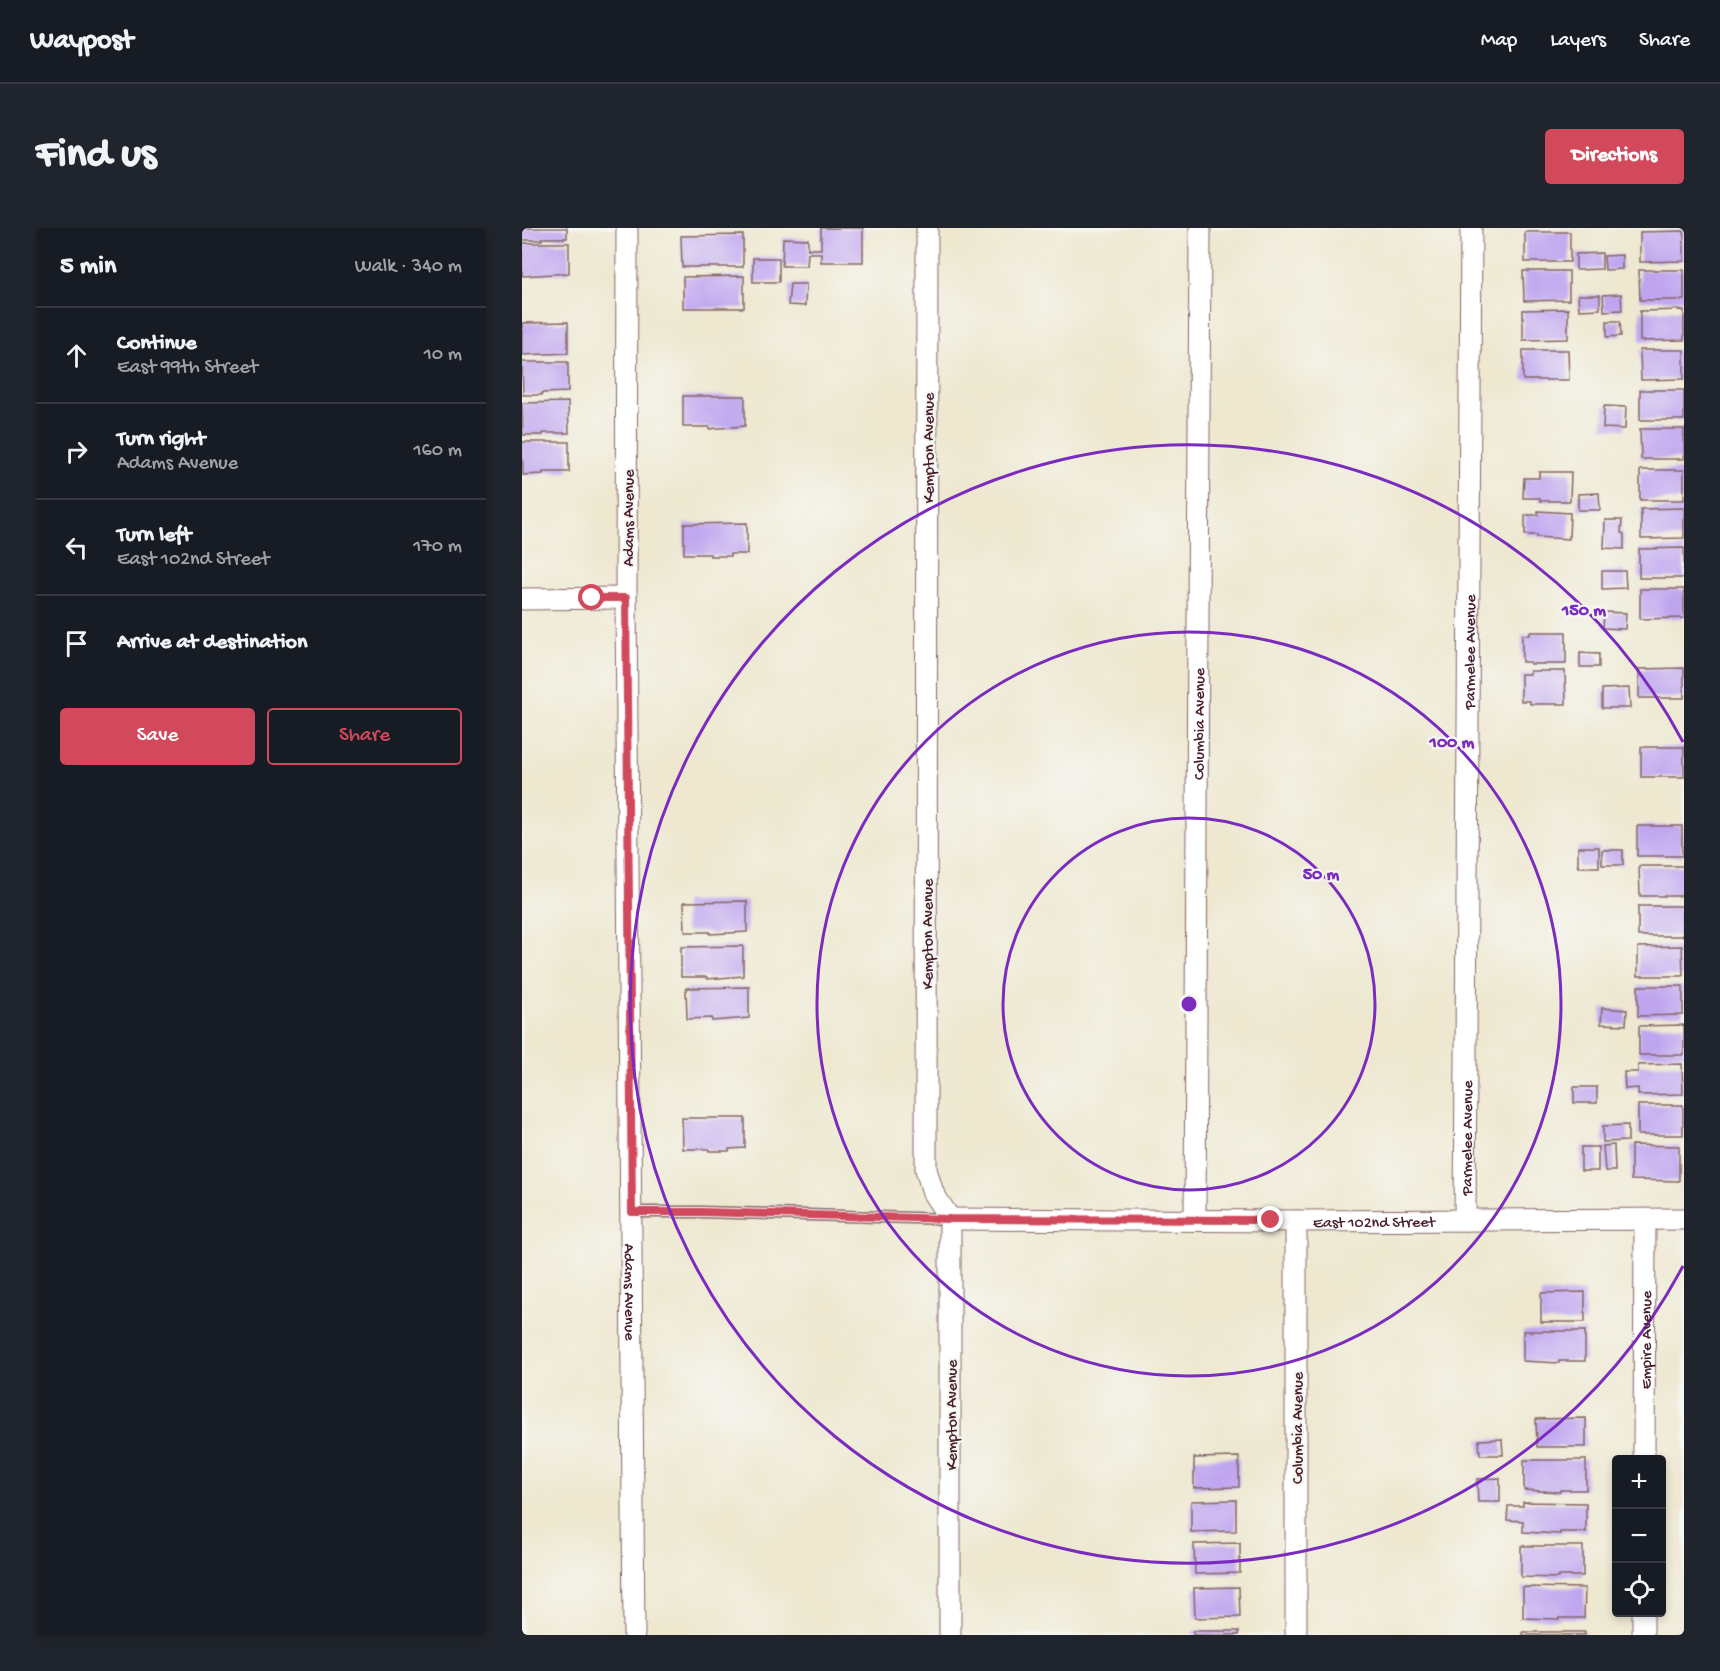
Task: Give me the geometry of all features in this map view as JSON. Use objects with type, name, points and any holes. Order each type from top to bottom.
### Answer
[{"type":"street","name":"Adams Avenue","points":[[627,228],[626,598],[634,1635]]},
{"type":"street","name":"Kempton Avenue","points":[[927,228],[926,1169],[933,1193],[950,1219],[950,1635]]},
{"type":"street","name":"Columbia Avenue","points":[[1196,1220],[1200,228]]},
{"type":"street","name":"Parmelee Avenue","points":[[1465,1220],[1471,228]]},
{"type":"street","points":[[522,599],[626,598]]},
{"type":"street","name":"East 102nd Street","points":[[950,1219],[1296,1221],[1684,1219]]},
{"type":"street","name":"Empire Avenue","points":[[1644,1455],[1645,1220]]},
{"type":"street","name":"Columbia Avenue","points":[[1296,1221],[1296,1635]]},
{"type":"street","points":[[1643,1617],[1643,1635]]},
{"type":"lane","name":"East 102nd Street","points":[[632,1212],[950,1219]]},
{"type":"building","points":[[522,228],[567,228],[567,238],[522,240]]},
{"type":"building","points":[[821,228],[863,228],[863,262],[821,262],[821,253],[808,253],[807,266],[782,266],[783,238],[808,239],[808,249],[821,249]]},
{"type":"building","points":[[1684,231],[1684,261],[1640,262],[1640,232]]},
{"type":"building","points":[[1525,232],[1570,232],[1570,262],[1525,262]]},
{"type":"building","points":[[743,235],[743,267],[682,267],[681,236]]},
{"type":"building","points":[[522,243],[569,243],[569,273],[523,276]]},
{"type":"building","points":[[1602,253],[1602,269],[1576,270],[1576,254]]},
{"type":"building","points":[[1622,255],[1622,269],[1605,270],[1604,256]]},
{"type":"building","points":[[753,258],[779,258],[779,282],[753,282]]},
{"type":"building","points":[[1639,270],[1684,270],[1684,300],[1640,300]]},
{"type":"building","points":[[1523,271],[1569,271],[1569,300],[1524,301]]},
{"type":"building","points":[[744,276],[744,308],[683,308],[683,277]]},
{"type":"building","points":[[790,284],[806,284],[805,306],[788,305]]},
{"type":"building","points":[[1621,294],[1622,310],[1604,311],[1603,295]]},
{"type":"building","points":[[1578,295],[1600,295],[1600,309],[1579,310]]},
{"type":"building","points":[[1568,309],[1568,339],[1523,340],[1523,310]]},
{"type":"building","points":[[1684,310],[1684,340],[1640,341],[1640,311]]},
{"type":"building","points":[[1607,321],[1620,321],[1621,336],[1607,337]]},
{"type":"building","points":[[568,322],[568,353],[522,355],[522,323]]},
{"type":"building","points":[[1523,350],[1568,350],[1569,380],[1523,380]]},
{"type":"building","points":[[1640,350],[1684,350],[1684,379],[1641,380]]},
{"type":"building","points":[[522,362],[568,362],[568,392],[523,395]]},
{"type":"building","points":[[1640,390],[1684,390],[1684,420],[1640,420]]},
{"type":"building","points":[[683,396],[745,396],[745,426],[709,429],[709,427],[683,427]]},
{"type":"building","points":[[568,402],[569,433],[523,435],[522,403]]},
{"type":"building","points":[[1604,406],[1626,407],[1625,429],[1603,428]]},
{"type":"building","points":[[1640,429],[1684,429],[1684,459],[1641,459]]},
{"type":"building","points":[[522,442],[569,442],[569,472],[523,475]]},
{"type":"building","points":[[1640,470],[1684,470],[1684,500],[1640,500]]},
{"type":"building","points":[[1539,472],[1571,472],[1570,501],[1540,501],[1540,498],[1523,498],[1524,478],[1539,478]]},
{"type":"building","points":[[1599,493],[1600,510],[1578,510],[1578,494]]},
{"type":"building","points":[[1684,508],[1684,538],[1641,539],[1641,509]]},
{"type":"building","points":[[1538,511],[1570,513],[1569,539],[1525,535],[1525,515],[1538,515]]},
{"type":"building","points":[[1605,520],[1622,520],[1621,533],[1624,534],[1624,549],[1604,548]]},
{"type":"building","points":[[747,523],[747,554],[710,556],[710,554],[684,554],[684,524]]},
{"type":"building","points":[[1684,548],[1684,578],[1639,578],[1639,549]]},
{"type":"building","points":[[1602,571],[1625,571],[1626,588],[1602,589]]},
{"type":"building","points":[[1640,589],[1684,589],[1684,618],[1640,619]]},
{"type":"building","points":[[1604,612],[1626,613],[1625,629],[1603,628]]},
{"type":"building","points":[[1530,632],[1566,632],[1566,664],[1522,662],[1522,635],[1530,635]]},
{"type":"building","points":[[1580,653],[1599,654],[1599,667],[1580,667]]},
{"type":"building","points":[[1684,668],[1684,698],[1639,698],[1639,669]]},
{"type":"building","points":[[1530,671],[1565,671],[1566,704],[1530,704],[1530,701],[1521,701],[1521,674],[1530,674]]},
{"type":"building","points":[[1629,688],[1630,708],[1602,708],[1602,689]]},
{"type":"building","points":[[1641,747],[1684,747],[1684,777],[1641,777]]},
{"type":"building","points":[[1637,826],[1682,826],[1682,856],[1637,856]]},
{"type":"building","points":[[1578,847],[1599,847],[1599,867],[1578,867]]},
{"type":"building","points":[[1602,850],[1623,850],[1623,865],[1602,865]]},
{"type":"building","points":[[1639,866],[1684,866],[1684,896],[1640,896]]},
{"type":"building","points":[[747,901],[747,932],[710,934],[710,932],[685,932],[684,902]]},
{"type":"building","points":[[1638,906],[1683,906],[1683,936],[1638,936]]},
{"type":"building","points":[[743,946],[743,976],[707,979],[707,977],[681,977],[681,947]]},
{"type":"building","points":[[1682,946],[1683,976],[1638,976],[1638,947]]},
{"type":"building","points":[[1638,986],[1683,986],[1683,1015],[1638,1016]]},
{"type":"building","points":[[749,987],[749,1018],[712,1021],[712,1018],[687,1019],[686,988]]},
{"type":"building","points":[[1602,1008],[1627,1010],[1626,1025],[1601,1024]]},
{"type":"building","points":[[1684,1025],[1684,1055],[1639,1055],[1639,1026]]},
{"type":"building","points":[[1682,1064],[1683,1094],[1638,1095],[1638,1088],[1625,1089],[1624,1072],[1638,1072],[1638,1065]]},
{"type":"building","points":[[1574,1087],[1597,1087],[1597,1103],[1574,1103]]},
{"type":"building","points":[[1638,1105],[1683,1105],[1683,1135],[1638,1135]]},
{"type":"building","points":[[682,1118],[745,1118],[745,1148],[729,1149],[729,1151],[683,1149]]},
{"type":"building","points":[[1628,1125],[1628,1141],[1603,1142],[1603,1126]]},
{"type":"building","points":[[1614,1145],[1615,1171],[1605,1171],[1603,1146]]},
{"type":"building","points":[[1631,1145],[1679,1146],[1679,1181],[1631,1180]]},
{"type":"building","points":[[1581,1147],[1598,1147],[1598,1171],[1581,1171]]},
{"type":"building","points":[[1585,1292],[1585,1322],[1541,1322],[1541,1293]]},
{"type":"building","points":[[1523,1331],[1585,1331],[1585,1361],[1559,1361],[1559,1363],[1523,1361]]},
{"type":"building","points":[[1586,1418],[1586,1447],[1537,1447],[1536,1419]]},
{"type":"building","points":[[1502,1439],[1503,1455],[1480,1455],[1479,1440]]},
{"type":"building","points":[[1239,1457],[1239,1487],[1194,1488],[1194,1458]]},
{"type":"building","points":[[1524,1460],[1586,1460],[1586,1490],[1560,1490],[1560,1492],[1524,1490]]},
{"type":"building","points":[[1500,1478],[1500,1502],[1478,1502],[1477,1479]]},
{"type":"building","points":[[1236,1500],[1236,1531],[1191,1532],[1191,1501]]},
{"type":"building","points":[[1523,1502],[1586,1503],[1586,1532],[1560,1532],[1560,1534],[1523,1532],[1523,1521],[1507,1520],[1508,1506],[1523,1506]]},
{"type":"building","points":[[1240,1543],[1240,1573],[1195,1574],[1194,1544]]},
{"type":"building","points":[[1521,1546],[1583,1546],[1583,1576],[1521,1577]]},
{"type":"building","points":[[1239,1587],[1240,1617],[1195,1618],[1194,1588]]},
{"type":"building","points":[[1523,1587],[1585,1588],[1584,1618],[1523,1618]]},
{"type":"building","points":[[1193,1631],[1239,1631],[1239,1635],[1193,1635]]},
{"type":"building","points":[[1523,1632],[1585,1632],[1585,1635],[1523,1635]]},
{"type":"route","points":[[592,598],[626,598],[632,1212],[950,1219],[1271,1220]]}]
